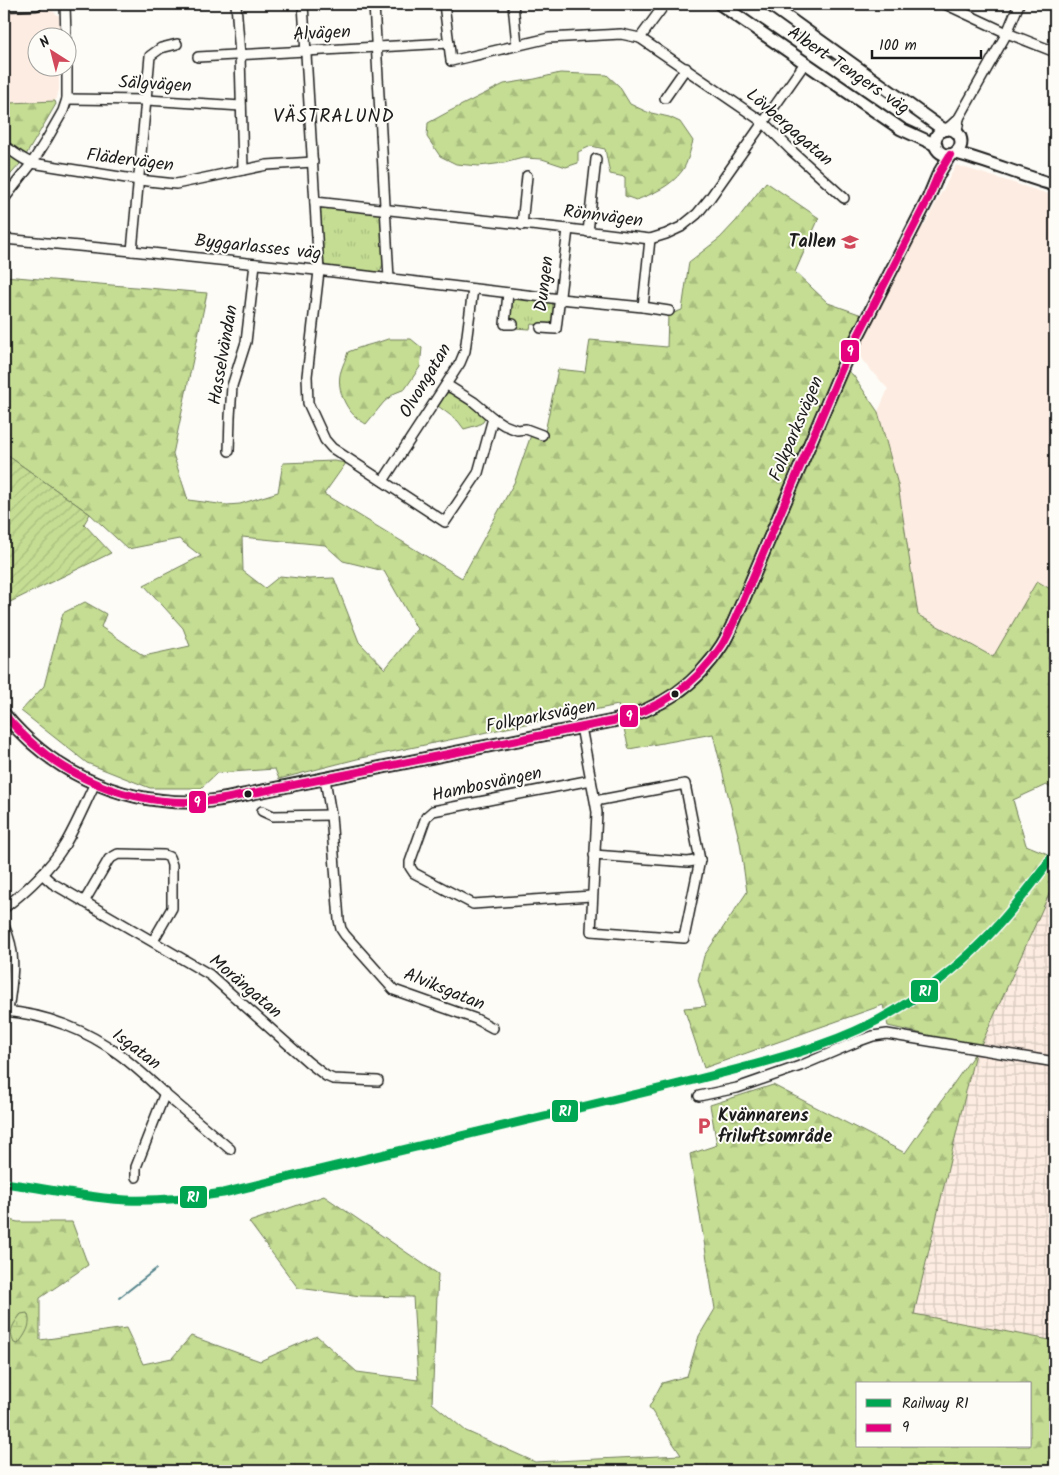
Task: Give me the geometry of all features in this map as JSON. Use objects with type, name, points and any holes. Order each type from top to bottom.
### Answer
[{"type":"main road","points":[[4,4],[36,4]]},
{"type":"main road","name":"Albert Tengers väg","points":[[720,4],[901,129],[936,146],[942,154],[953,140]]},
{"type":"main road","name":"Albert Tengers väg","points":[[769,4],[953,140],[990,163],[1055,186]]},
{"type":"main road","points":[[936,146],[937,136],[953,140]]},
{"type":"main road","name":"Folkparksvägen","points":[[4,714],[18,732],[52,760],[95,783],[115,792],[134,797],[158,801],[190,802],[325,779],[627,718],[648,710],[668,699],[699,675],[723,643],[846,359],[928,200],[953,140]]},
{"type":"main road","name":"Folkparksvägen","points":[[936,146],[938,175]]},
{"type":"street","points":[[65,4],[66,28]]},
{"type":"street","points":[[236,4],[240,55],[243,170]]},
{"type":"street","points":[[303,4],[319,271],[307,376],[308,403],[325,440],[332,448],[445,522],[478,473],[493,418]]},
{"type":"street","points":[[374,4],[389,279]]},
{"type":"street","points":[[444,4],[449,43]]},
{"type":"street","points":[[513,4],[517,45]]},
{"type":"street","points":[[640,38],[665,4]]},
{"type":"street","points":[[948,4],[1007,33],[1055,52]]},
{"type":"street","name":"Folkparksvägen","points":[[953,140],[959,118],[1007,33],[1019,4]]},
{"type":"street","name":"Lövbergagatan","points":[[449,43],[452,61],[550,38],[621,34],[640,38],[763,122],[844,198]]},
{"type":"street","name":"Alvägen","points":[[198,57],[449,43]]},
{"type":"street","points":[[132,250],[150,56],[161,48],[177,44]]},
{"type":"street","name":"Rönnvägen","points":[[315,202],[650,239],[666,234],[697,214],[805,62]]},
{"type":"street","points":[[665,98],[686,68]]},
{"type":"street","points":[[4,199],[32,163],[57,123],[67,98],[67,78]]},
{"type":"street","name":"Sälgvägen","points":[[67,98],[147,100],[241,106]]},
{"type":"street","points":[[4,146],[32,163]]},
{"type":"street","points":[[588,232],[596,158]]},
{"type":"street","name":"Flädervägen","points":[[32,163],[176,184],[267,165],[313,162]]},
{"type":"street","points":[[522,225],[527,176]]},
{"type":"street","name":"Dungen","points":[[541,328],[556,329],[568,229]]},
{"type":"street","name":"Byggarlasses väg","points":[[4,239],[132,250],[643,307],[669,312]]},
{"type":"street","points":[[643,307],[650,239]]},
{"type":"street","name":"Hasselvändan","points":[[229,451],[232,386],[246,342],[255,264]]},
{"type":"street","name":"Olvongatan","points":[[382,481],[460,363],[465,351],[473,289]]},
{"type":"street","points":[[508,293],[504,324],[513,324]]},
{"type":"street","points":[[447,385],[474,402],[504,425],[517,430],[526,429],[542,435]]},
{"type":"street","points":[[581,727],[597,812],[590,931],[684,938],[700,860],[685,784],[595,800]]},
{"type":"street","name":"Alviksgatan","points":[[325,779],[331,815],[340,920],[345,935],[394,990],[476,1019],[493,1028]]},
{"type":"street","name":"Hambosvängen","points":[[591,780],[433,811],[426,817],[410,862],[410,867],[414,873],[473,904],[592,896]]},
{"type":"street","points":[[4,908],[19,896],[53,862],[72,833],[95,783]]},
{"type":"street","points":[[262,811],[273,816],[331,815]]},
{"type":"street","points":[[84,902],[109,859],[118,854],[164,855],[169,857],[172,865],[172,908],[153,941]]},
{"type":"street","points":[[594,855],[688,862],[700,860]]},
{"type":"street","name":"Morängatan","points":[[42,874],[52,883],[210,975],[326,1076],[333,1079],[378,1081]]},
{"type":"street","points":[[4,926],[11,944],[13,960],[6,1011]]},
{"type":"street","name":"Isgatan","points":[[6,1011],[33,1015],[53,1021],[84,1034],[118,1054],[230,1150]]},
{"type":"street","points":[[699,1096],[737,1088],[800,1066],[859,1041],[887,1034],[1055,1062]]},
{"type":"street","points":[[136,1177],[136,1167],[165,1093]]},
{"type":"shaded area","points":[[47,7],[59,16],[60,28],[28,28],[28,78],[59,78],[59,90],[55,101],[10,103],[4,115],[4,13]]},
{"type":"shaded area","points":[[956,165],[1055,196],[1055,592],[1037,581],[994,657],[918,615],[898,485],[878,412],[888,389],[862,360],[858,348],[915,236],[925,224]]},
{"type":"shaded area","points":[[1055,881],[1055,1059],[980,1047]]},
{"type":"shaded area","points":[[975,1053],[1055,1067],[1055,1341],[914,1315]]},
{"type":"green space","points":[[560,73],[607,75],[619,86],[630,104],[647,112],[669,117],[680,122],[693,141],[686,164],[678,176],[661,189],[636,200],[625,196],[625,177],[610,174],[605,149],[591,146],[578,152],[578,163],[566,167],[542,159],[523,158],[504,163],[479,166],[456,164],[440,156],[427,137],[428,123],[504,84]]},
{"type":"green space","points":[[55,101],[56,104],[26,155],[4,141],[4,115],[10,103]]},
{"type":"green space","points":[[4,151],[14,157],[20,164],[4,182]]},
{"type":"green space","points":[[766,182],[819,218],[795,272],[828,303],[862,315],[837,362],[853,375],[878,412],[898,485],[918,615],[993,657],[1037,581],[1055,592],[1055,790],[1046,785],[1013,800],[1026,845],[1055,857],[1055,881],[980,1047],[888,1026],[883,1005],[704,1068],[684,1008],[706,1006],[698,980],[704,956],[747,892],[740,843],[713,734],[629,749],[618,705],[357,759],[279,779],[275,769],[217,773],[201,788],[150,788],[87,763],[21,711],[44,686],[63,613],[85,602],[106,614],[101,627],[144,656],[190,646],[183,628],[144,585],[201,556],[179,539],[128,549],[90,514],[4,453],[4,276],[207,293],[173,454],[188,500],[227,505],[240,504],[278,492],[283,463],[334,461],[346,463],[324,494],[462,578],[515,481],[531,435],[545,432],[558,369],[585,372],[590,340],[667,347],[668,315],[682,310],[689,262],[720,238],[736,221]],"holes":[[[242,537],[325,545],[343,561],[384,571],[417,629],[385,669],[359,642],[334,578],[309,579],[280,576],[265,588],[243,571]]]},
{"type":"green space","points":[[328,207],[380,214],[384,262],[380,272],[376,274],[327,267],[322,262],[319,214],[321,208]]},
{"type":"green space","points":[[516,299],[552,303],[554,307],[552,326],[531,324],[530,329],[515,328],[509,320],[511,302]]},
{"type":"green space","points":[[388,339],[411,339],[422,348],[420,367],[405,389],[395,393],[384,402],[366,424],[352,413],[342,396],[340,390],[341,371],[348,352]]},
{"type":"green space","points":[[445,393],[451,393],[484,415],[483,422],[464,429],[458,421],[438,406]]},
{"type":"green space","points":[[4,453],[90,514],[84,524],[111,553],[4,605]]},
{"type":"green space","points":[[975,1053],[914,1314],[1055,1341],[1055,1471],[4,1471],[4,1219],[18,1222],[72,1222],[88,1265],[40,1298],[40,1340],[126,1328],[143,1364],[172,1358],[191,1336],[260,1361],[317,1336],[357,1372],[418,1380],[413,1297],[361,1296],[298,1288],[249,1222],[324,1196],[438,1274],[432,1403],[466,1431],[535,1462],[681,1455],[649,1407],[662,1383],[687,1376],[699,1336],[715,1309],[690,1154],[717,1145],[710,1105],[773,1085],[905,1153]]},
{"type":"green space","points":[[27,1313],[29,1325],[18,1344],[14,1343],[11,1335],[12,1328],[21,1314]]},
{"type":"waterway","points":[[119,1298],[156,1269]]},
{"type":"rail line","name":"R1","points":[[4,1183],[126,1200],[175,1199],[223,1193],[665,1088],[818,1046],[876,1021],[919,995],[942,978],[1002,921],[1055,853]]},
{"type":"transit line","name":"9","points":[[4,714],[22,734],[42,751],[86,779],[110,789],[135,796],[161,801],[196,802],[226,799],[613,721],[661,703],[688,684],[701,672],[727,636],[846,359],[928,199],[938,175],[950,155]]},
{"type":"place","name":"Tallen","points":[[850,242]]},
{"type":"place","name":"Kvännarens friluftsområde","points":[[704,1126]]},
{"type":"district","name":"VÄSTRALUND","points":[[334,117]]}]
